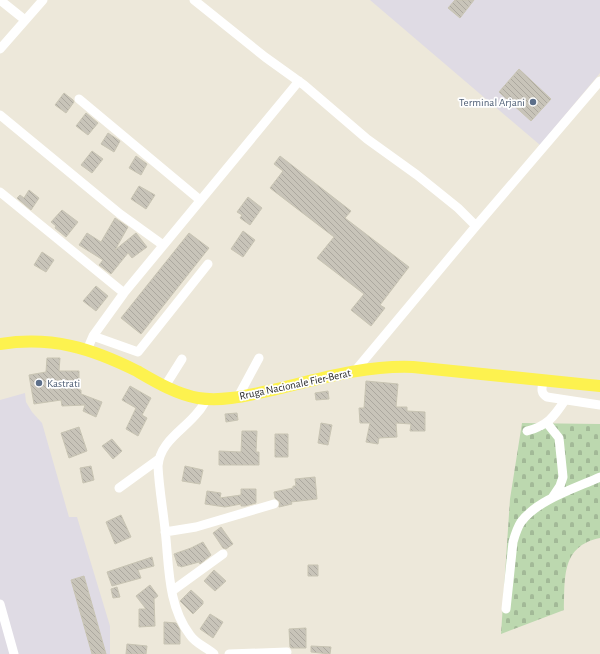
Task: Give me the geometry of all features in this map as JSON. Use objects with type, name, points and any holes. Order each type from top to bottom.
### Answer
[{"type":"main road","name":"Rruga Nacionale Fier-Berat","points":[[0,344],[24,340],[43,341],[64,344],[87,350],[112,359],[186,395],[207,399],[238,397],[356,371],[391,366],[600,386]]},
{"type":"street","points":[[0,0],[25,20]]},
{"type":"street","points":[[0,49],[43,0]]},
{"type":"street","points":[[194,0],[265,57],[299,82],[367,139],[417,175],[453,204],[476,226]]},
{"type":"street","points":[[356,371],[476,226],[600,81]]},
{"type":"street","points":[[87,350],[93,336],[124,293],[163,244],[299,82]]},
{"type":"street","points":[[79,99],[200,200]]},
{"type":"street","points":[[0,115],[120,214],[163,244]]},
{"type":"street","points":[[0,192],[124,293]]},
{"type":"street","points":[[93,336],[138,352],[208,264]]},
{"type":"street","points":[[165,386],[182,358]]},
{"type":"street","points":[[238,397],[259,358]]},
{"type":"street","points":[[543,381],[542,392],[546,397],[600,405]]},
{"type":"street","points":[[119,488],[159,459],[167,444],[199,412],[207,399]]},
{"type":"street","points":[[527,431],[541,427],[547,423],[556,414],[565,400]]},
{"type":"street","points":[[547,423],[559,438],[563,477],[562,482],[552,498]]},
{"type":"street","points":[[159,459],[159,479],[168,568],[179,616],[190,636],[214,654]]},
{"type":"street","points":[[506,609],[513,542],[515,532],[520,522],[536,507],[552,498],[600,478]]},
{"type":"street","points":[[165,532],[196,527],[274,504]]},
{"type":"street","points":[[172,590],[223,554]]},
{"type":"street","points":[[0,604],[14,654]]},
{"type":"street","points":[[229,654],[287,652]]},
{"type":"shaded area","points":[[370,0],[600,0],[600,73],[540,145]]},
{"type":"shaded area","points":[[25,393],[26,402],[32,412],[42,423],[69,517],[77,517],[110,626],[110,654],[0,654],[0,400]]},
{"type":"green space","points":[[522,423],[600,424],[600,538],[587,542],[578,548],[572,556],[566,575],[564,610],[501,634],[510,499]]},
{"type":"building","points":[[455,0],[474,0],[460,18],[448,8]]},
{"type":"building","points":[[519,69],[551,99],[531,121],[499,92]]},
{"type":"building","points":[[64,93],[74,102],[66,113],[55,105]]},
{"type":"building","points":[[86,113],[98,123],[88,135],[76,126]]},
{"type":"building","points":[[108,133],[120,141],[114,152],[101,144]]},
{"type":"building","points":[[92,151],[103,159],[92,173],[81,165]]},
{"type":"building","points":[[136,156],[147,164],[141,175],[129,168]]},
{"type":"building","points":[[280,156],[351,211],[345,218],[409,267],[380,305],[385,308],[371,326],[351,310],[364,294],[317,258],[334,237],[270,188],[283,171],[274,164]]},
{"type":"building","points":[[139,186],[155,195],[146,209],[131,199]]},
{"type":"building","points":[[29,190],[39,198],[31,210],[17,198],[20,195],[24,198]]},
{"type":"building","points":[[248,197],[262,208],[250,225],[240,218],[242,215],[237,212]]},
{"type":"building","points":[[62,210],[78,222],[66,237],[55,228],[56,226],[51,222]]},
{"type":"building","points":[[115,218],[128,227],[115,250],[136,233],[147,247],[132,258],[128,253],[111,274],[99,265],[103,260],[79,245],[87,233],[101,242]]},
{"type":"building","points":[[243,231],[255,240],[243,257],[231,249]]},
{"type":"building","points":[[189,233],[209,248],[141,334],[121,318]]},
{"type":"building","points":[[42,252],[54,260],[46,272],[34,265]]},
{"type":"building","points":[[96,286],[108,296],[96,311],[83,301]]},
{"type":"building","points":[[47,358],[60,358],[59,371],[79,371],[79,390],[81,390],[81,394],[102,402],[96,417],[83,411],[85,405],[62,406],[61,400],[34,404],[29,375],[46,372]]},
{"type":"building","points":[[366,381],[398,384],[396,407],[407,407],[407,411],[425,412],[425,431],[410,431],[411,424],[396,423],[397,437],[379,438],[378,444],[366,442],[370,423],[360,423],[359,408],[364,408]]},
{"type":"building","points":[[130,386],[151,398],[142,415],[147,418],[138,436],[126,429],[136,408],[122,400]]},
{"type":"building","points":[[328,391],[329,399],[316,400],[315,393]]},
{"type":"building","points":[[237,413],[238,420],[226,422],[225,414]]},
{"type":"building","points":[[321,423],[332,425],[328,445],[318,443]]},
{"type":"building","points":[[79,427],[87,451],[69,458],[61,433]]},
{"type":"building","points":[[242,431],[257,431],[256,452],[259,452],[259,465],[219,465],[219,451],[241,452]]},
{"type":"building","points":[[275,434],[288,434],[288,457],[275,457]]},
{"type":"building","points":[[112,439],[122,451],[113,459],[102,446]]},
{"type":"building","points":[[91,466],[94,480],[83,483],[80,468]]},
{"type":"building","points":[[185,466],[203,470],[200,484],[182,481]]},
{"type":"building","points":[[315,477],[317,499],[291,502],[292,504],[279,507],[280,502],[275,498],[274,492],[293,488],[293,486],[296,486],[295,479]]},
{"type":"building","points":[[241,489],[256,489],[256,503],[245,506],[241,506],[241,504],[225,507],[205,504],[207,491],[221,493],[220,498],[241,495]]},
{"type":"building","points":[[121,515],[131,537],[115,544],[106,522]]},
{"type":"building","points":[[221,527],[233,544],[226,549],[223,548],[213,533]]},
{"type":"building","points":[[203,542],[211,555],[200,564],[199,562],[181,567],[178,566],[174,554]]},
{"type":"building","points":[[152,557],[154,566],[138,570],[141,578],[112,586],[107,572]]},
{"type":"building","points":[[308,565],[318,565],[318,576],[308,576]]},
{"type":"building","points":[[214,570],[226,581],[215,591],[204,581]]},
{"type":"building","points":[[84,576],[106,654],[92,654],[71,580]]},
{"type":"building","points":[[150,585],[158,596],[154,599],[155,626],[139,627],[139,609],[146,609],[136,596]]},
{"type":"building","points":[[117,587],[120,597],[113,598],[111,589]]},
{"type":"building","points":[[191,590],[203,601],[203,604],[193,614],[180,601]]},
{"type":"building","points":[[210,614],[223,622],[213,638],[200,629]]},
{"type":"building","points":[[164,622],[176,623],[180,630],[180,644],[164,644]]},
{"type":"building","points":[[306,628],[306,648],[291,648],[289,629]]},
{"type":"building","points":[[127,644],[147,646],[146,654],[126,654]]},
{"type":"building","points":[[311,646],[331,647],[330,654],[311,652]]},
{"type":"place","name":"Terminal Arjani","points":[[533,102]]},
{"type":"place","name":"Kastrati","points":[[39,383]]}]
